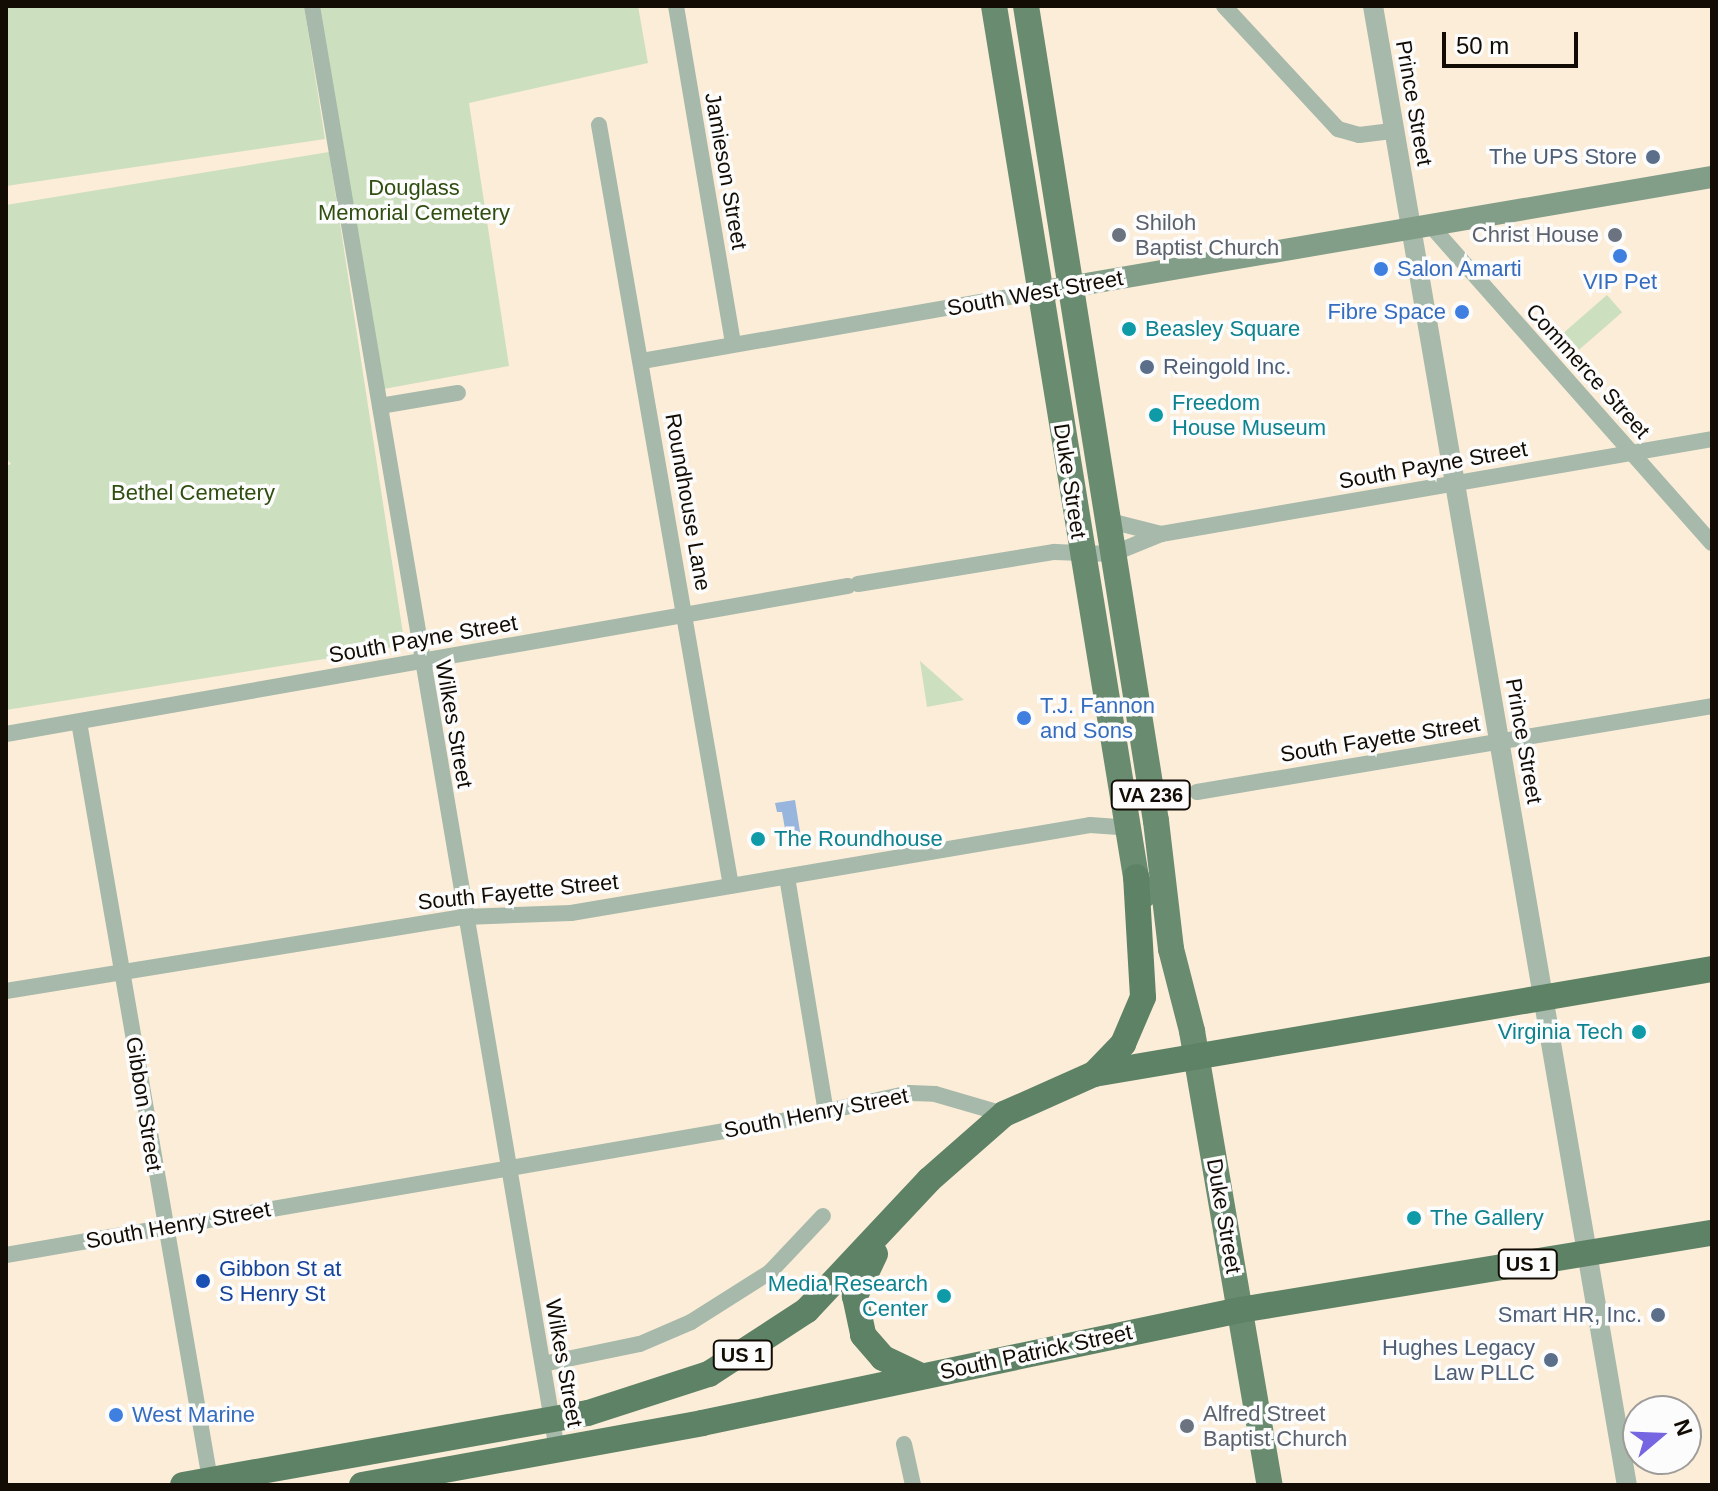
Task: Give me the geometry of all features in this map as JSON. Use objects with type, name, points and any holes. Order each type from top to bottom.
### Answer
[{"type":"highway","points":[[1094,1074],[1123,1044],[1143,997],[1136,877]]},
{"type":"highway","name":"US 1","points":[[183,1485],[210,1483],[551,1419],[663,1393],[742,1356],[807,1310],[966,1143],[1004,1114],[1094,1074],[1712,969]]},
{"type":"highway","points":[[892,1218],[861,1278],[856,1316],[863,1335],[883,1358],[921,1376]]},
{"type":"highway","name":"South Patrick Street","points":[[362,1485],[557,1450],[1240,1310],[1712,1233]]},
{"type":"main road","name":"Duke Street","points":[[994,6],[1136,877],[1171,949]]},
{"type":"main road","name":"Duke Street","points":[[1026,6],[1154,812],[1171,949],[1196,1056],[1270,1485]]},
{"type":"main road","name":"South West Street","points":[[1039,292],[1422,229],[1712,177]]},
{"type":"street","name":"Wilkes Street","points":[[312,6],[420,661],[557,1450]]},
{"type":"street","name":"Jamieson Street","points":[[676,6],[733,344]]},
{"type":"street","points":[[1224,6],[1338,129],[1359,135],[1394,131]]},
{"type":"street","name":"Prince Street","points":[[1373,6],[1394,131],[1422,229],[1455,483],[1627,1485]]},
{"type":"street","name":"Roundhouse Lane","points":[[599,125],[731,886]]},
{"type":"street","name":"Commerce Street","points":[[1422,229],[1712,543]]},
{"type":"street","name":"South West Street","points":[[642,361],[1039,292]]},
{"type":"street","points":[[380,406],[458,393]]},
{"type":"street","name":"South Payne Street","points":[[6,734],[1054,552],[1112,554],[1161,534],[1712,439]]},
{"type":"street","name":"South Payne Street","points":[[1106,520],[1161,534]]},
{"type":"street","name":"South Fayette Street","points":[[1197,792],[1712,706]]},
{"type":"street","name":"Gibbon Street","points":[[79,722],[210,1483]]},
{"type":"street","name":"South Fayette Street","points":[[6,991],[465,917],[571,913],[1041,832],[1090,825],[1129,828]]},
{"type":"street","points":[[787,877],[826,1113]]},
{"type":"street","name":"South Henry Street","points":[[6,1255],[826,1113],[910,1093],[935,1094],[1004,1114]]},
{"type":"street","points":[[543,1364],[640,1344],[691,1322],[770,1272],[823,1216]]},
{"type":"street","points":[[904,1444],[913,1485]]},
{"type":"green space","points":[[6,6],[304,6],[325,139],[6,186]]},
{"type":"green space","name":"Douglass Memorial Cemetery","points":[[312,6],[638,6],[648,63],[469,103],[509,366],[378,390]]},
{"type":"green space","name":"Bethel Cemetery","points":[[329,152],[404,640],[387,649],[6,710],[6,466],[11,464],[6,458],[6,205]]},
{"type":"green space","points":[[1607,295],[1622,312],[1579,350],[1564,332]]},
{"type":"green space","points":[[920,661],[964,700],[927,707]]},
{"type":"water","points":[[795,800],[801,838],[787,840],[782,812],[777,812],[775,803]]},
{"type":"place","name":"The UPS Store","points":[[1653,157]]},
{"type":"place","name":"Shiloh Baptist Church","points":[[1119,235]]},
{"type":"place","name":"Christ House","points":[[1615,235]]},
{"type":"place","name":"VIP Pet","points":[[1620,256]]},
{"type":"place","name":"Salon Amarti","points":[[1381,269]]},
{"type":"place","name":"Fibre Space","points":[[1462,312]]},
{"type":"place","name":"Beasley Square","points":[[1129,329]]},
{"type":"place","name":"Reingold Inc.","points":[[1147,367]]},
{"type":"place","name":"Freedom House Museum","points":[[1156,415]]},
{"type":"place","name":"T.J. Fannon and Sons","points":[[1024,718]]},
{"type":"place","name":"The Roundhouse","points":[[758,839]]},
{"type":"place","name":"Virginia Tech","points":[[1639,1032]]},
{"type":"place","name":"The Gallery","points":[[1414,1218]]},
{"type":"place","name":"Gibbon St at S Henry St","points":[[203,1281]]},
{"type":"place","name":"Media Research Center","points":[[944,1296]]},
{"type":"place","name":"Smart HR, Inc.","points":[[1658,1315]]},
{"type":"place","name":"Hughes Legacy Law PLLC","points":[[1551,1360]]},
{"type":"place","name":"West Marine","points":[[116,1415]]},
{"type":"place","name":"Alfred Street Baptist Church","points":[[1187,1426]]}]
